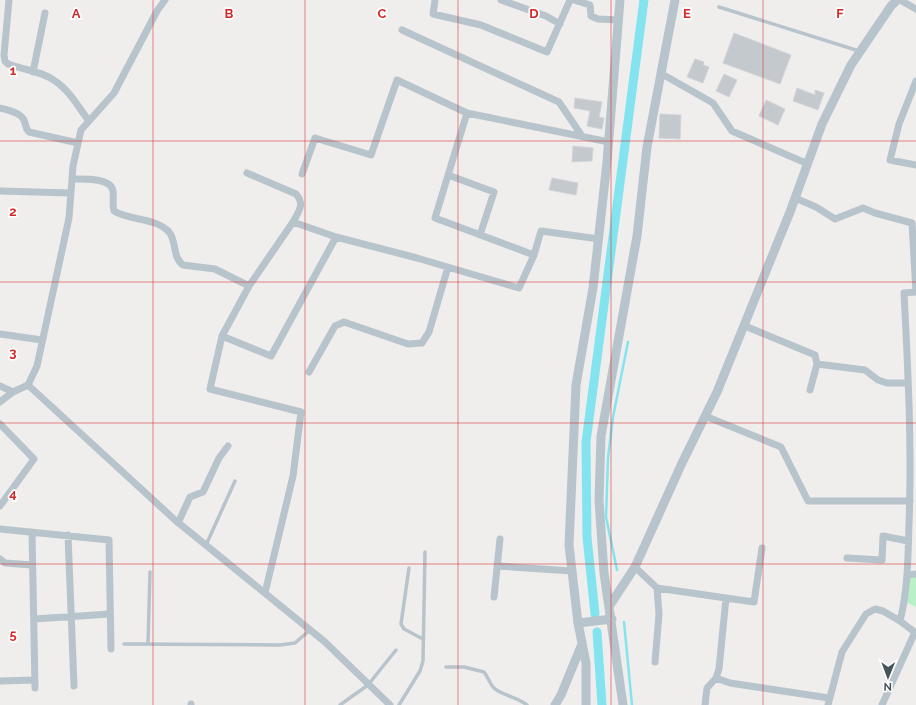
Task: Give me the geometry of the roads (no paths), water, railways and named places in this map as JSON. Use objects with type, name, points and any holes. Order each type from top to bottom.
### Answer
[{"type":"street","points":[[9,0],[4,55],[5,61],[8,64],[56,81],[71,97],[89,121]]},
{"type":"street","points":[[0,402],[13,392],[28,385],[37,366],[69,218],[72,179],[81,130],[114,93],[157,11],[165,0]]},
{"type":"street","points":[[435,0],[433,14],[481,25],[547,52],[570,0]]},
{"type":"street","points":[[501,0],[546,16],[560,24]]},
{"type":"street","points":[[574,0],[590,6],[591,16],[619,20]]},
{"type":"street","points":[[586,705],[586,663],[578,623],[569,545],[576,385],[593,288],[599,239],[609,142],[620,0]]},
{"type":"street","points":[[623,705],[610,605],[604,573],[599,500],[601,436],[637,236],[647,147],[675,0]]},
{"type":"street","points":[[610,605],[636,567],[682,463],[705,416],[745,326],[822,124],[851,66],[891,6],[898,0],[916,9]]},
{"type":"street","points":[[33,72],[45,13]]},
{"type":"street","points":[[402,30],[559,102],[582,136]]},
{"type":"street","points":[[662,74],[713,103],[732,131],[808,164]]},
{"type":"street","points":[[302,174],[315,138],[371,155],[397,80],[467,113],[609,142]]},
{"type":"street","points":[[916,81],[899,124],[890,160],[916,165]]},
{"type":"street","points":[[0,108],[18,114],[24,120],[26,129],[29,132],[78,143]]},
{"type":"street","points":[[467,113],[435,218],[534,255]]},
{"type":"street","points":[[246,173],[296,194],[300,199],[301,204],[293,222],[249,286],[222,336],[210,389],[301,412],[293,476],[265,593]]},
{"type":"street","points":[[448,175],[494,192],[480,235]]},
{"type":"street","points":[[72,179],[97,181],[109,184],[113,190],[114,211],[150,221],[168,230],[172,236],[176,256],[182,265],[215,269],[249,286]]},
{"type":"street","points":[[0,191],[71,193]]},
{"type":"street","points":[[795,198],[816,207],[835,219],[863,208],[875,213],[912,223],[916,292],[904,293],[908,383],[913,421],[913,475],[910,501],[912,525],[908,541],[905,602],[900,621]]},
{"type":"street","points":[[293,222],[336,237],[519,288],[534,255],[541,230],[599,239]]},
{"type":"street","points":[[222,336],[271,356],[336,237]]},
{"type":"street","points":[[309,372],[335,326],[344,322],[408,344],[422,343],[429,332],[448,267]]},
{"type":"street","points":[[745,326],[815,355],[817,364],[810,390]]},
{"type":"street","points":[[0,334],[42,340]]},
{"type":"street","points":[[0,338],[11,335]]},
{"type":"street","points":[[817,364],[865,370],[878,380],[887,383],[908,383]]},
{"type":"street","points":[[28,385],[178,523],[310,630],[368,684],[385,703]]},
{"type":"street","points":[[0,386],[13,392]]},
{"type":"street","points":[[705,416],[781,447],[808,501],[910,501]]},
{"type":"street","points":[[0,424],[34,459],[0,506]]},
{"type":"street","points":[[178,523],[190,497],[204,492],[219,458],[228,446]]},
{"type":"street","points":[[0,529],[109,540],[111,649]]},
{"type":"street","points":[[32,532],[35,688]]},
{"type":"street","points":[[68,535],[74,686]]},
{"type":"street","points":[[847,558],[882,560],[883,536],[908,541]]},
{"type":"street","points":[[494,597],[500,539]]},
{"type":"street","points":[[636,567],[657,588],[754,602],[762,548]]},
{"type":"street","points":[[0,560],[5,563],[32,565]]},
{"type":"street","points":[[498,566],[572,571]]},
{"type":"street","points":[[907,575],[916,574]]},
{"type":"street","points":[[654,662],[659,614],[657,588]]},
{"type":"street","points":[[705,705],[707,688],[716,678],[726,598]]},
{"type":"street","points":[[716,678],[730,683],[829,702],[842,652],[866,614],[875,609],[883,611],[900,621],[915,633],[882,705]]},
{"type":"street","points":[[34,619],[71,615],[110,614]]},
{"type":"street","points":[[578,623],[589,623],[612,619]]},
{"type":"street","points":[[555,705],[562,695],[582,644]]},
{"type":"street","points":[[0,681],[34,680]]},
{"type":"lane","points":[[720,6],[860,51]]},
{"type":"lane","points":[[206,545],[235,481]]},
{"type":"lane","points":[[399,705],[420,672],[423,661],[425,552]]},
{"type":"lane","points":[[409,568],[401,624],[410,634],[423,639]]},
{"type":"lane","points":[[148,644],[150,572]]},
{"type":"lane","points":[[124,644],[280,645],[294,643],[310,630]]},
{"type":"lane","points":[[340,705],[368,684],[396,650]]},
{"type":"lane","points":[[446,667],[464,667],[484,672],[493,687],[498,691],[521,700],[527,705]]},
{"type":"waterway","points":[[595,614],[587,537],[586,442],[644,0]]},
{"type":"waterway","points":[[617,570],[606,517],[608,458],[613,417],[628,342]]},
{"type":"waterway","points":[[624,622],[632,705]]},
{"type":"waterway","points":[[597,632],[602,705]]}]
